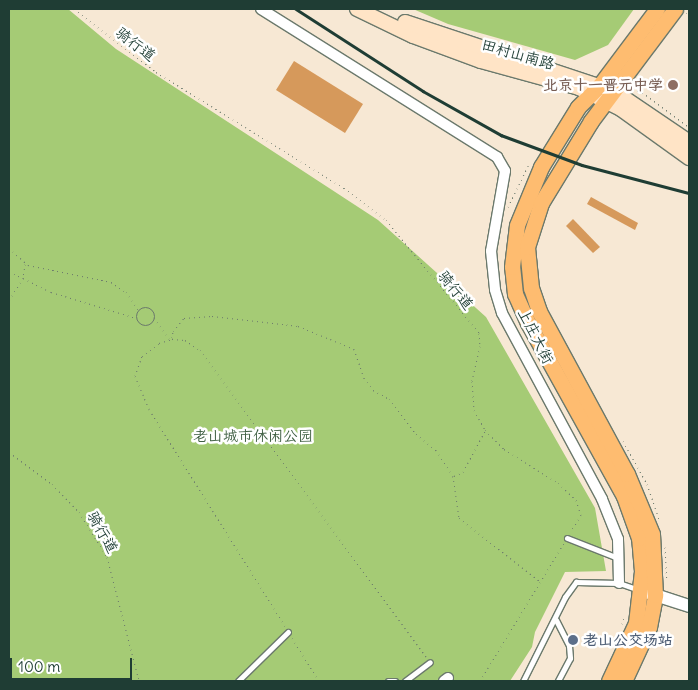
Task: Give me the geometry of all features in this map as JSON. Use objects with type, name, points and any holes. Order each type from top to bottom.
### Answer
[{"type":"main road","name":"田村山南路","points":[[357,9],[413,36],[481,61],[611,93],[689,158]]},
{"type":"main road","name":"田村山南路","points":[[377,9],[414,26],[611,93],[689,142]]},
{"type":"main road","name":"上庄大街","points":[[624,681],[649,627],[660,597],[655,554],[648,519],[628,474],[539,311],[526,263],[530,232],[541,203],[611,93],[658,9]]},
{"type":"main road","name":"上庄大街","points":[[609,681],[636,623],[642,571],[635,521],[528,323],[515,294],[512,267],[517,224],[541,168],[578,107],[611,93],[678,14]]},
{"type":"street","points":[[261,9],[497,157],[505,172],[491,251],[497,298],[502,313],[602,499],[618,539],[620,583]]},
{"type":"street","points":[[641,590],[689,606]]},
{"type":"lane","points":[[567,538],[619,558]]},
{"type":"lane","points":[[523,681],[556,620],[565,596],[576,582],[620,583],[641,590]]},
{"type":"lane","points":[[556,620],[569,646],[570,658],[558,681]]},
{"type":"lane","points":[[238,681],[288,632]]},
{"type":"lane","points":[[405,681],[430,662]]},
{"type":"lane","points":[[388,681],[395,681]]},
{"type":"path","name":"骑行道","points":[[74,9],[156,72],[344,188],[386,220],[479,333],[480,346],[472,381],[474,410],[485,430],[504,449],[558,482],[576,500],[580,515],[542,582],[480,681]]},
{"type":"path","points":[[678,14],[689,10]]},
{"type":"path","points":[[611,93],[636,81]]},
{"type":"path","points":[[611,93],[642,92],[689,127]]},
{"type":"path","points":[[508,208],[530,163]]},
{"type":"path","points":[[9,248],[25,263],[111,282],[126,292],[138,309],[136,318]]},
{"type":"path","points":[[9,300],[23,278],[25,263]]},
{"type":"path","points":[[9,272],[51,292],[136,318],[145,325],[154,318]]},
{"type":"path","points":[[138,309],[149,308],[169,340]]},
{"type":"path","points":[[172,339],[173,331],[184,318],[212,316],[298,326],[354,349],[364,378],[373,390],[389,399],[416,434],[436,450],[453,476],[459,518],[542,582]]},
{"type":"path","points":[[319,681],[149,409],[135,376],[142,356],[147,350],[172,339],[185,340],[200,350],[430,662]]},
{"type":"path","points":[[453,476],[463,472],[485,430]]},
{"type":"path","points":[[619,434],[647,484],[660,524]]},
{"type":"path","name":"骑行道","points":[[9,452],[52,484],[80,512],[108,557],[140,681]]},
{"type":"path","points":[[660,597],[664,542]]},
{"type":"path","points":[[622,626],[626,609]]},
{"type":"green space","name":"老山城市休闲公园","points":[[9,9],[68,9],[116,49],[378,220],[486,317],[595,508],[606,571],[565,572],[535,632],[532,647],[510,681],[9,681]]},
{"type":"green space","points":[[413,9],[634,9],[608,45],[575,60],[448,24]]},
{"type":"building","points":[[294,61],[363,104],[345,133],[276,90]]},
{"type":"building","points":[[591,197],[638,223],[635,230],[587,204]]},
{"type":"building","points":[[573,219],[600,247],[593,253],[566,226]]},
{"type":"railway","points":[[296,9],[423,91],[501,135],[582,165],[689,193]]},
{"type":"place","name":"北京十一晋元中学","points":[[673,85]]},
{"type":"place","name":"老山公交场站","points":[[573,640]]}]
